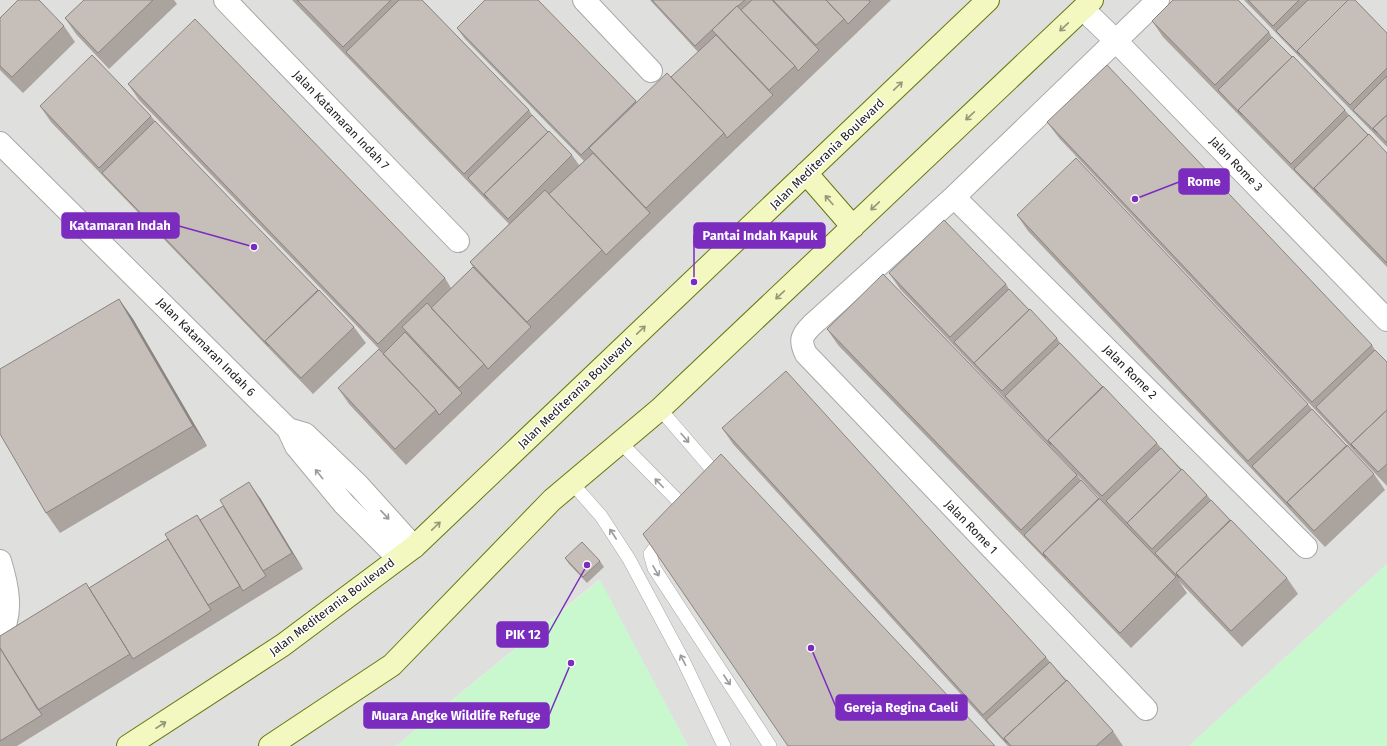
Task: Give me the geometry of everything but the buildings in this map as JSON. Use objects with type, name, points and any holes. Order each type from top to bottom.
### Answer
[{"type":"street","name":"Jalan Katamaran Indah 7","points":[[225,0],[458,241]]},
{"type":"street","points":[[584,0],[651,71]]},
{"type":"street","name":"Jalan Mediterania Boulevard","points":[[128,746],[283,645],[406,552],[988,0]]},
{"type":"street","points":[[954,197],[1158,0]]},
{"type":"street","points":[[270,746],[392,665],[552,500],[660,409],[1088,5]]},
{"type":"street","name":"Jalan Rome 3","points":[[1088,5],[1116,41],[1387,320]]},
{"type":"street","name":"Jalan Katamaran Indah 6","points":[[0,143],[288,429],[296,446],[344,504],[406,552]]},
{"type":"street","points":[[806,173],[853,227]]},
{"type":"street","name":"Jalan Rome 1","points":[[954,197],[812,325],[803,335],[803,348],[806,354],[1146,709]]},
{"type":"street","name":"Jalan Rome 2","points":[[954,197],[1306,547]]},
{"type":"street","points":[[0,561],[7,586],[8,614],[4,628],[0,635]]},
{"type":"lane","points":[[660,409],[716,474],[717,482],[707,493]]},
{"type":"lane","points":[[620,442],[687,510]]},
{"type":"lane","points":[[572,483],[601,516],[629,559],[683,660],[724,746]]},
{"type":"lane","points":[[697,502],[687,510],[654,547],[650,554],[654,568],[770,746]]},
{"type":"shaded area","points":[[0,0],[1387,0],[1387,564],[1189,746],[688,746],[599,580],[396,746],[0,746]]},
{"type":"green space","points":[[1387,564],[1387,746],[1189,746]]},
{"type":"green space","points":[[600,580],[688,746],[396,746]]},
{"type":"place","name":"Rome","points":[[1135,199]]},
{"type":"place","name":"Katamaran Indah","points":[[254,247]]},
{"type":"place","name":"Pantai Indah Kapuk","points":[[694,282]]},
{"type":"place","name":"PIK 12","points":[[587,565]]},
{"type":"place","name":"Gereja Regina Caeli","points":[[811,648]]},
{"type":"place","name":"Muara Angke Wildlife Refuge","points":[[571,663]]}]
